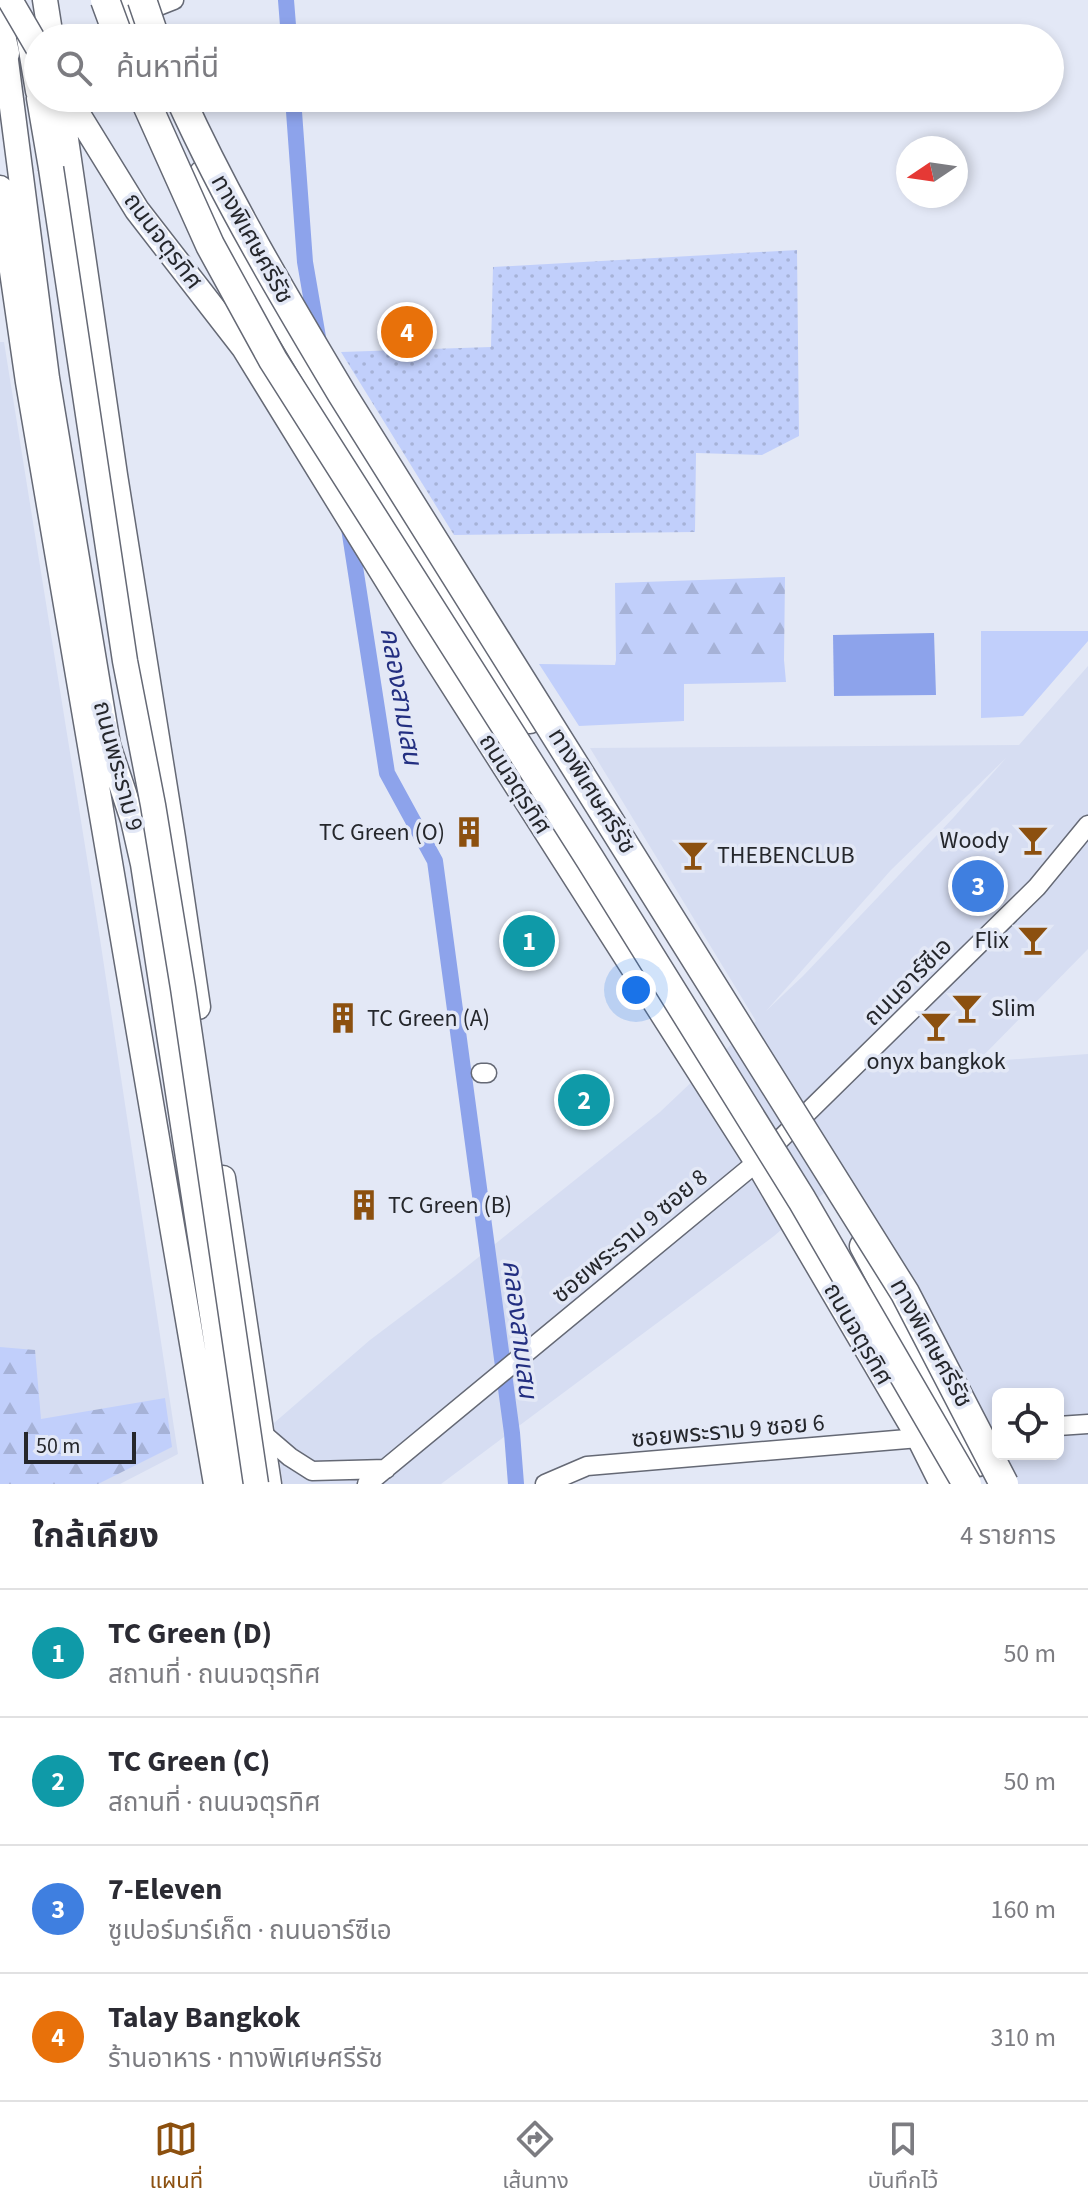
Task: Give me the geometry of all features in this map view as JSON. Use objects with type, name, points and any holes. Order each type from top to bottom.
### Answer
[{"type":"highway","points":[[105,0],[129,22]]},
{"type":"highway","name":"ทางพิเศษศรีรัช","points":[[150,112],[210,245],[273,360],[802,1200],[967,1484]]},
{"type":"highway","name":"ทางพิเศษศรีรัช","points":[[186,112],[265,266],[342,394],[905,1293],[1004,1484]]},
{"type":"main road","name":"ถนนพระราม 9","points":[[0,0],[2,42],[47,378],[108,745],[133,820],[143,864],[238,1484]]},
{"type":"main road","points":[[10,0],[24,24]]},
{"type":"main road","points":[[22,0],[26,24]]},
{"type":"main road","points":[[45,0],[49,24]]},
{"type":"main road","name":"ถนนพระราม 9","points":[[41,112],[125,661],[153,805],[183,988],[256,1484]]},
{"type":"main road","name":"ถนนพระราม 9","points":[[65,112],[115,475],[173,838],[269,1484]]},
{"type":"main road","name":"ถนนจตุรทิศ","points":[[71,112],[137,210],[244,348],[422,637],[757,1162],[919,1438],[942,1484]]},
{"type":"main road","points":[[138,112],[244,348]]},
{"type":"main road","name":"ถนนจตุรทิศ","points":[[174,112],[246,260],[386,495],[672,942],[861,1245],[989,1484]]},
{"type":"main road","name":"ถนนพระราม 9","points":[[0,188],[113,884],[216,1484]]},
{"type":"main road","points":[[14,282],[47,378]]},
{"type":"main road","points":[[58,445],[89,456],[99,452],[110,441]]},
{"type":"main road","points":[[64,483],[89,463],[102,464],[115,475]]},
{"type":"main road","points":[[108,745],[148,1079]]},
{"type":"street","points":[[129,22],[174,0]]},
{"type":"street","name":"ถนนอาร์ซีเอ","points":[[757,1162],[1037,887],[1088,825]]},
{"type":"street","name":"ซอยพระราม 9 ซอย 8","points":[[367,1484],[757,1162]]},
{"type":"street","points":[[1064,1426],[1088,1424]]},
{"type":"street","points":[[962,1434],[992,1432]]},
{"type":"street","points":[[262,1433],[290,1457],[307,1477],[386,1469]]},
{"type":"street","name":"ซอยพระราม 9 ซอย 6","points":[[545,1484],[587,1466],[919,1438]]},
{"type":"street","points":[[611,1464],[613,1484]]},
{"type":"shaded area","points":[[0,342],[4,342],[100,939],[178,1454],[120,1484],[0,1484]]},
{"type":"shaded area","points":[[1088,666],[1088,949],[977,1062],[1088,1054],[1088,1484],[1010,1484],[997,1460],[1064,1460],[1064,1388],[992,1388],[992,1450],[846,1174],[774,1236],[441,1484],[283,1484],[274,1423],[370,1340],[660,1112],[756,1021],[590,748],[1019,745]],"holes":[[[1006,758],[803,976],[766,1011],[891,870]]]},
{"type":"green space","points":[[797,250],[799,436],[762,455],[696,453],[695,532],[454,535],[341,352],[491,347],[493,267]]},
{"type":"green space","points":[[785,577],[784,660],[616,660],[615,583]]},
{"type":"green space","points":[[981,631],[1088,631],[1088,641],[1023,716],[981,718]]},
{"type":"green space","points":[[616,660],[784,660],[786,682],[684,684],[684,721],[579,726],[539,664],[615,665]]},
{"type":"green space","points":[[0,1347],[35,1350],[41,1419],[165,1398],[172,1447],[98,1484],[0,1484]]},
{"type":"water","points":[[934,633],[936,695],[834,696],[833,635]]},
{"type":"waterway","name":"คลองสามเสน","points":[[286,0],[288,24]]},
{"type":"waterway","name":"คลองสามเสน","points":[[294,112],[305,262],[319,343]]},
{"type":"waterway","name":"คลองสามเสน","points":[[349,528],[387,773],[435,861],[512,1433],[516,1484]]},
{"type":"place","name":"Talay Bangkok","points":[[407,332]]},
{"type":"place","name":"TC Green (O)","points":[[469,832]]},
{"type":"place","name":"Woody","points":[[1033,840]]},
{"type":"place","name":"THEBENCLUB","points":[[693,855]]},
{"type":"place","name":"7-Eleven","points":[[978,886]]},
{"type":"place","name":"Flix","points":[[1033,940]]},
{"type":"place","name":"TC Green (D)","points":[[529,941]]},
{"type":"place","name":"Slim","points":[[967,1008]]},
{"type":"place","name":"TC Green (A)","points":[[343,1018]]},
{"type":"place","name":"onyx bangkok","points":[[936,1026]]},
{"type":"place","name":"TC Green (C)","points":[[584,1100]]},
{"type":"place","name":"TC Green (B)","points":[[364,1205]]}]
